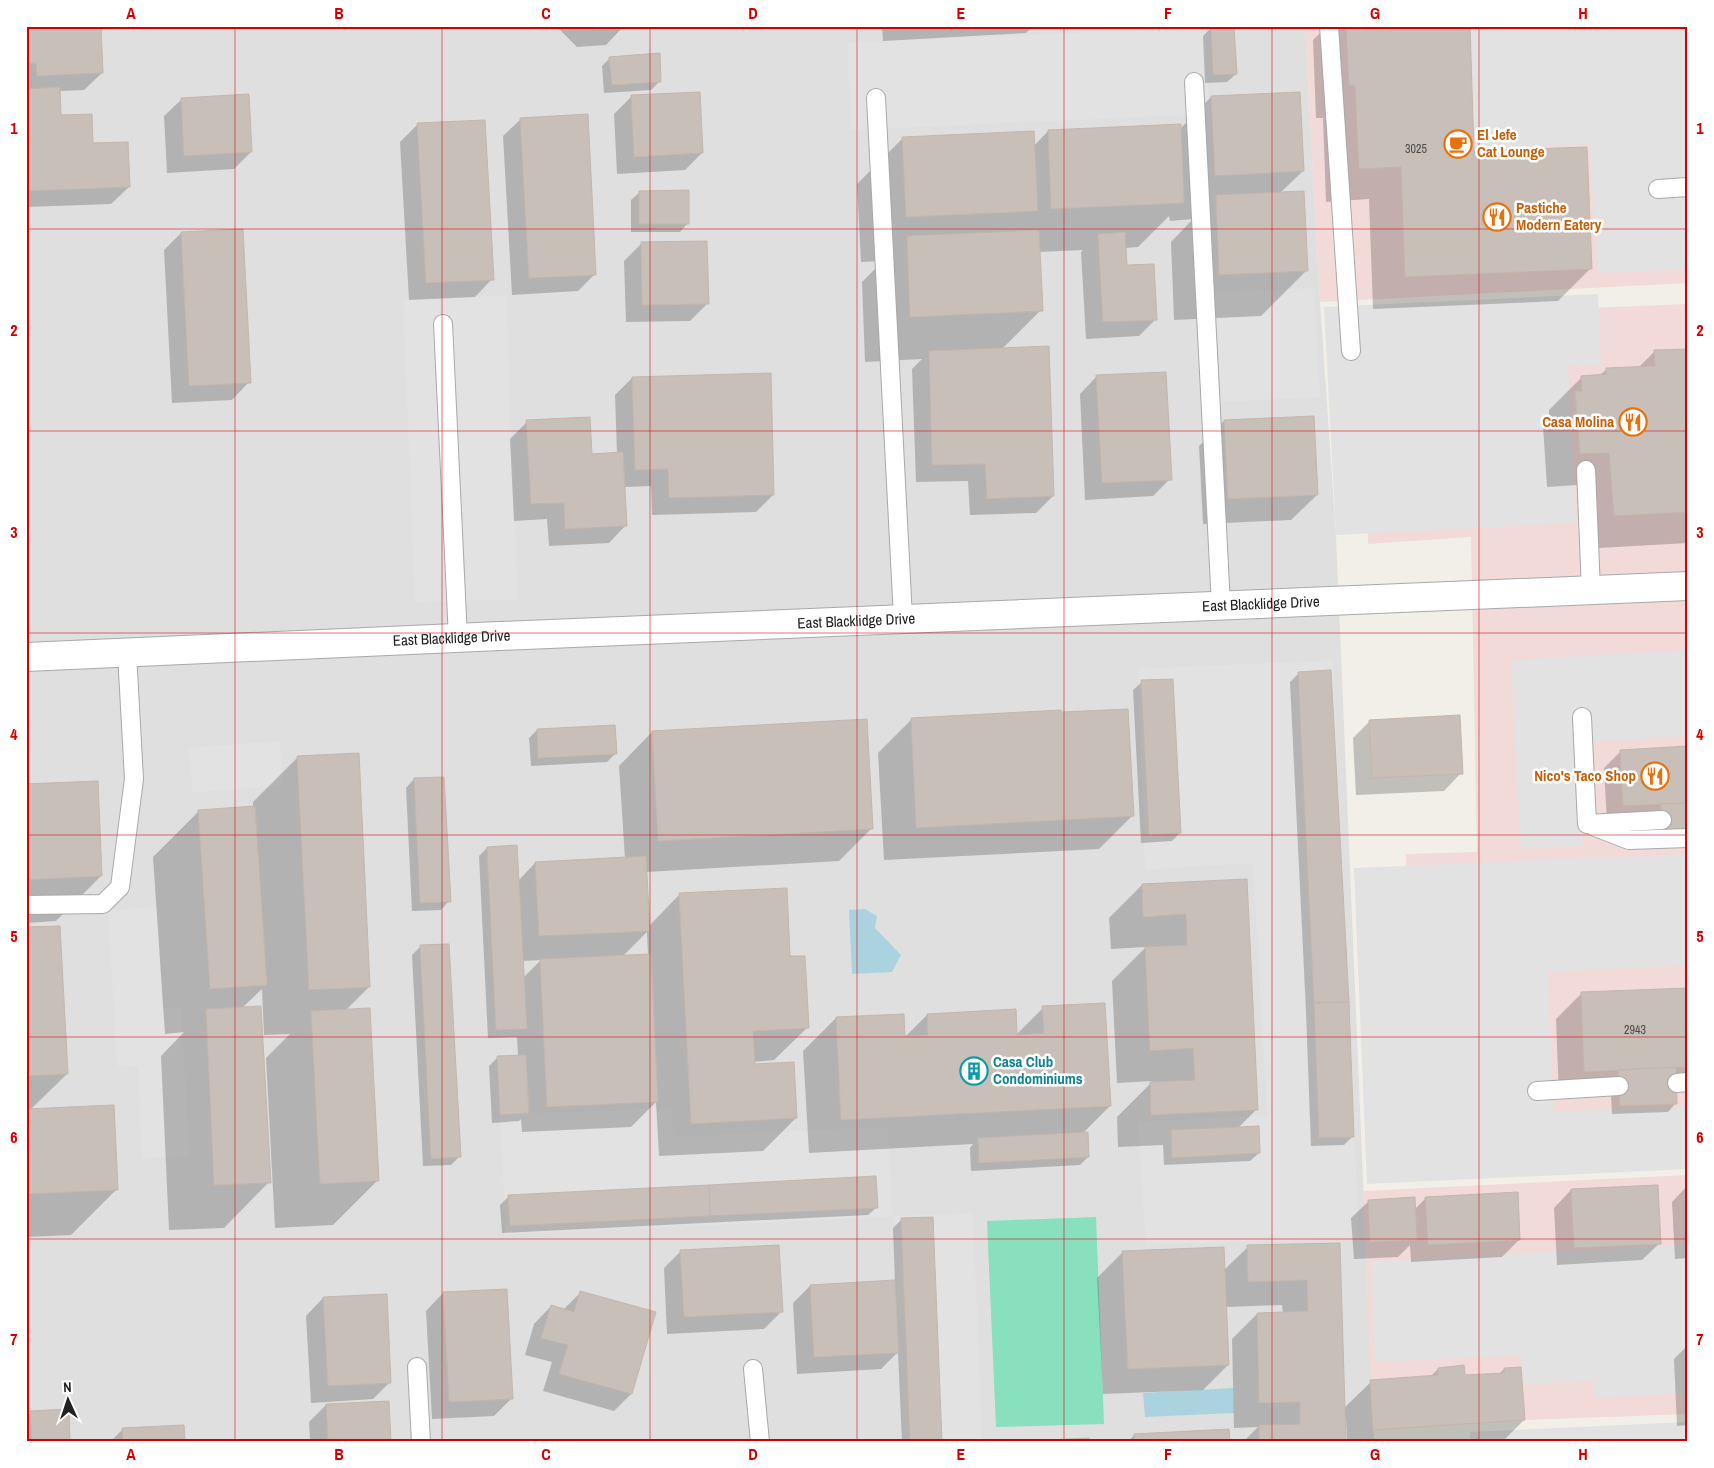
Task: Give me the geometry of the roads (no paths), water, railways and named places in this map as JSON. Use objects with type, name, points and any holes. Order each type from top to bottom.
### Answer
[{"type":"street","name":"East Blacklidge Drive","points":[[26,657],[902,618],[1688,586]]},
{"type":"lane","points":[[1328,26],[1351,351]]},
{"type":"lane","points":[[1194,82],[1221,605]]},
{"type":"lane","points":[[876,98],[902,618]]},
{"type":"lane","points":[[1658,189],[1688,187]]},
{"type":"lane","points":[[444,324],[458,638]]},
{"type":"lane","points":[[1586,470],[1591,590]]},
{"type":"lane","points":[[26,905],[102,904],[120,887],[134,779],[127,652]]},
{"type":"lane","points":[[1582,717],[1587,824]]},
{"type":"lane","points":[[1587,824],[1662,820]]},
{"type":"lane","points":[[1587,824],[1629,840],[1688,838]]},
{"type":"lane","points":[[1537,1091],[1619,1086]]},
{"type":"lane","points":[[417,1366],[421,1442]]},
{"type":"lane","points":[[753,1369],[760,1442]]},
{"type":"water","points":[[865,909],[877,916],[875,928],[901,955],[892,972],[852,974],[849,910]]},
{"type":"water","points":[[1233,1388],[1234,1413],[1145,1417],[1143,1393]]},
{"type":"place","name":"El Jefe Cat Lounge","points":[[1458,144]]},
{"type":"place","name":"Pastiche Modern Eatery","points":[[1497,217]]},
{"type":"place","name":"Casa Molina","points":[[1633,422]]},
{"type":"place","name":"Nico's Taco Shop","points":[[1655,776]]},
{"type":"place","name":"Casa Club Condominiums","points":[[974,1071]]}]
